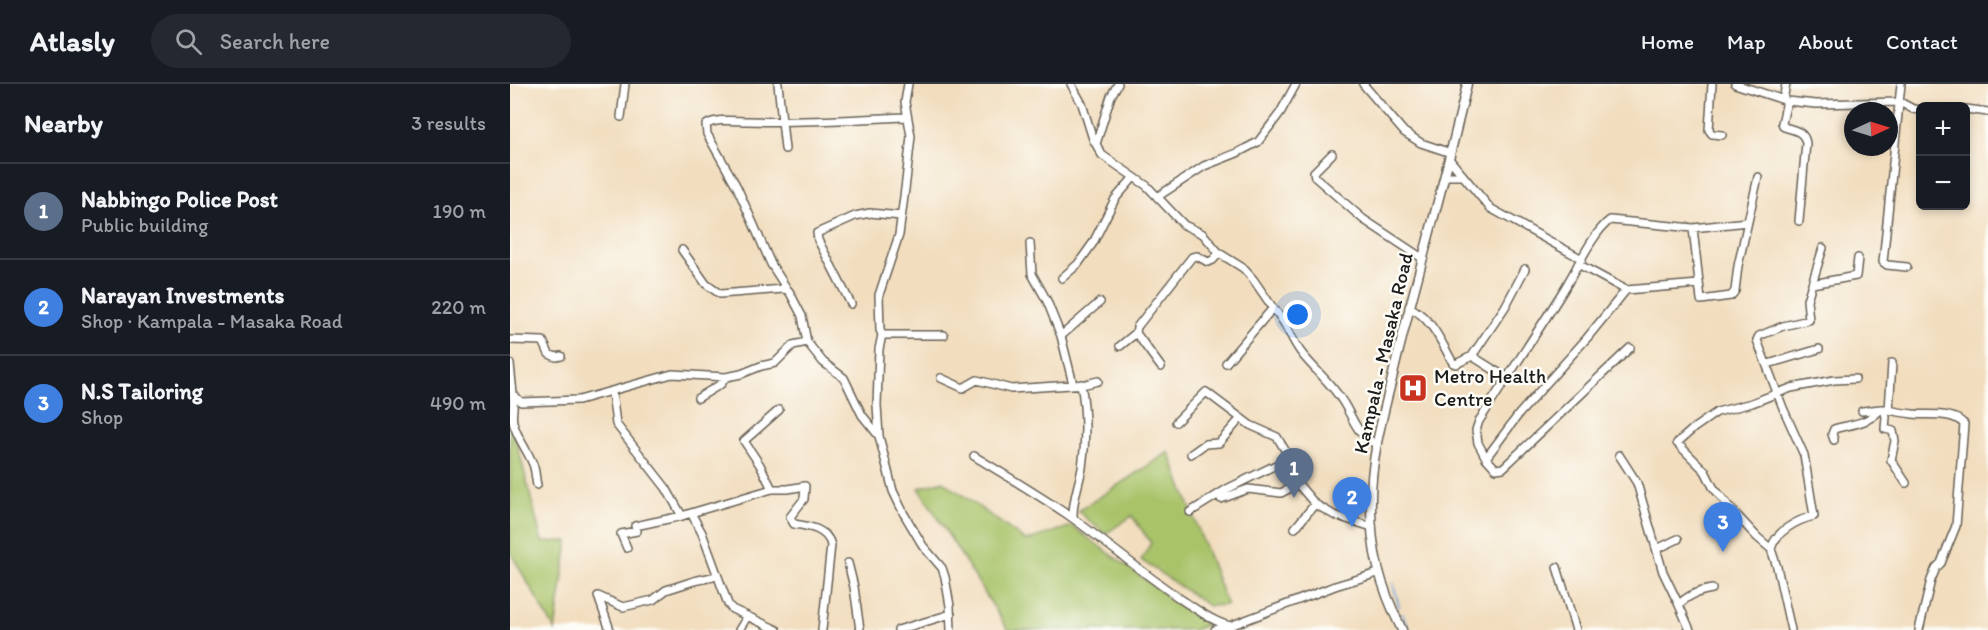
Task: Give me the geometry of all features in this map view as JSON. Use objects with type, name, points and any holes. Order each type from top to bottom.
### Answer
[{"type":"main road","name":"Kampala - Masaka Road","points":[[1401,630],[1378,573],[1372,527],[1371,497],[1377,445],[1409,307],[1451,157],[1467,84]]},
{"type":"street","points":[[621,117],[625,84]]},
{"type":"street","points":[[778,84],[785,149]]},
{"type":"street","points":[[908,84],[905,102],[910,136],[901,216],[897,242],[879,295],[882,335],[879,349],[877,405],[879,436],[893,491],[923,546],[942,568],[947,584],[951,630]]},
{"type":"street","points":[[1071,84],[1102,155],[1134,177],[1184,225],[1209,239],[1219,253],[1243,268],[1285,322],[1304,356],[1343,402],[1360,434],[1377,445]]},
{"type":"street","points":[[1096,144],[1111,96],[1119,84]]},
{"type":"street","points":[[1157,197],[1204,166],[1258,142],[1280,113],[1296,84]]},
{"type":"street","points":[[1363,84],[1404,132],[1451,157],[1462,176],[1490,208],[1626,290],[1699,284]]},
{"type":"street","points":[[1712,84],[1709,130],[1712,134],[1722,135]]},
{"type":"street","points":[[1735,84],[1785,100],[1816,104],[1900,102],[1916,109]]},
{"type":"street","points":[[1786,84],[1784,127],[1801,132],[1806,144],[1799,221]]},
{"type":"street","points":[[1901,84],[1883,262],[1887,265],[1907,267]]},
{"type":"street","points":[[1970,110],[1988,112]]},
{"type":"street","points":[[879,436],[862,415],[844,378],[823,362],[807,342],[802,315],[793,294],[787,289],[771,264],[737,186],[727,171],[706,125],[711,122],[782,122],[906,117]]},
{"type":"street","points":[[1332,154],[1316,169],[1315,177],[1363,219],[1422,258]]},
{"type":"street","points":[[1446,176],[1462,176]]},
{"type":"street","points":[[1062,278],[1078,264],[1093,243],[1115,200],[1134,177]]},
{"type":"street","points":[[1693,228],[1701,301],[1733,295],[1758,177]]},
{"type":"street","points":[[851,304],[816,233],[855,216],[870,213],[901,216]]},
{"type":"street","points":[[1630,348],[1503,468],[1494,468],[1478,443],[1477,426],[1603,226],[1610,220],[1693,228],[1748,222]]},
{"type":"street","points":[[1030,243],[1032,274],[1047,301],[1061,336],[1077,384],[1085,424],[1082,468],[1074,501],[1073,518]]},
{"type":"street","points":[[1771,549],[1777,535],[1814,516],[1804,455],[1777,394],[1768,364],[1758,343],[1758,337],[1783,326],[1809,320],[1807,303],[1823,248]]},
{"type":"street","points":[[682,250],[706,284],[720,294],[787,289]]},
{"type":"street","points":[[1120,346],[1136,333],[1141,322],[1192,257],[1197,256],[1208,262],[1219,253]]},
{"type":"street","points":[[1812,284],[1856,276],[1858,258]]},
{"type":"street","points":[[1409,307],[1420,312],[1428,320],[1453,363],[1456,364],[1472,356],[1505,307],[1525,269]]},
{"type":"street","points":[[1486,458],[1519,414],[1587,338],[1626,290]]},
{"type":"street","points":[[1061,336],[1100,302]]},
{"type":"street","points":[[1226,363],[1273,308]]},
{"type":"street","points":[[1136,333],[1161,367]]},
{"type":"street","points":[[882,335],[944,335]]},
{"type":"street","points":[[510,340],[543,341],[549,354],[556,357],[561,356]]},
{"type":"street","points":[[513,394],[521,402],[579,400],[672,374],[726,377],[775,363],[793,345],[807,342]]},
{"type":"street","points":[[1768,364],[1819,348]]},
{"type":"street","points":[[1472,356],[1507,378]]},
{"type":"street","points":[[1892,363],[1884,409],[1885,429],[1893,431],[1895,436],[1891,460],[1906,483]]},
{"type":"street","points":[[510,364],[514,406],[513,422],[520,442],[532,462],[537,485]]},
{"type":"street","points":[[698,398],[721,384],[726,377]]},
{"type":"street","points":[[941,378],[963,388],[977,381],[1011,389],[1098,381]]},
{"type":"street","points":[[1791,630],[1771,549],[1732,510],[1713,488],[1705,471],[1677,443],[1717,412],[1752,403],[1791,388],[1834,380],[1855,379]]},
{"type":"street","points":[[612,392],[616,424],[666,488],[682,516]]},
{"type":"street","points":[[1176,422],[1206,392],[1250,425],[1276,436],[1298,484],[1316,504],[1334,515],[1372,527]]},
{"type":"street","points":[[1834,441],[1832,434],[1834,429],[1858,426],[1884,409]]},
{"type":"street","points":[[1862,411],[1884,409],[1915,415],[1938,415],[1957,419],[1964,424],[1956,526],[1941,563],[1931,580],[1919,630]]},
{"type":"street","points":[[772,489],[744,441],[779,410]]},
{"type":"street","points":[[1191,454],[1204,444],[1219,443],[1241,418]]},
{"type":"street","points":[[1619,455],[1637,483],[1663,572],[1690,630]]},
{"type":"street","points":[[974,456],[1019,482],[1073,518],[1200,612],[1230,626]]},
{"type":"street","points":[[1190,512],[1227,489],[1288,459]]},
{"type":"street","points":[[1221,499],[1248,489],[1281,493],[1298,484]]},
{"type":"street","points":[[627,548],[621,534],[637,531],[635,526],[682,516],[772,489],[805,486],[804,499],[790,517],[795,524],[812,526],[831,541],[822,630]]},
{"type":"street","points":[[1294,528],[1316,504]]},
{"type":"street","points":[[691,513],[702,533],[728,604],[732,609],[747,617],[777,630]]},
{"type":"street","points":[[1657,549],[1677,539]]},
{"type":"street","points":[[848,563],[860,630]]},
{"type":"street","points":[[1557,567],[1576,630]]},
{"type":"street","points":[[1215,630],[1378,573]]},
{"type":"street","points":[[610,630],[598,596],[623,606],[653,600],[666,590],[717,576]]},
{"type":"street","points":[[1679,605],[1690,596],[1712,589]]},
{"type":"street","points":[[898,630],[951,614]]},
{"type":"street","points":[[739,630],[747,617]]},
{"type":"green space","points":[[510,430],[515,435],[542,542],[568,541],[555,630],[510,552]]},
{"type":"green space","points":[[1169,452],[1227,605],[1209,606],[1141,560],[1151,543],[1132,516],[1105,534],[1078,511]]},
{"type":"green space","points":[[943,481],[1026,541],[1072,526],[1207,625],[1194,630],[1008,630],[919,488]]},
{"type":"waterway","points":[[1393,583],[1399,607]]},
{"type":"waterway","points":[[1402,614],[1409,630]]},
{"type":"place","name":"Metro Health Centre","points":[[1413,388]]},
{"type":"place","name":"Nabbingo Police Post","points":[[1294,498]]},
{"type":"place","name":"Narayan Investments","points":[[1352,527]]},
{"type":"place","name":"N.S Tailoring","points":[[1723,552]]}]
